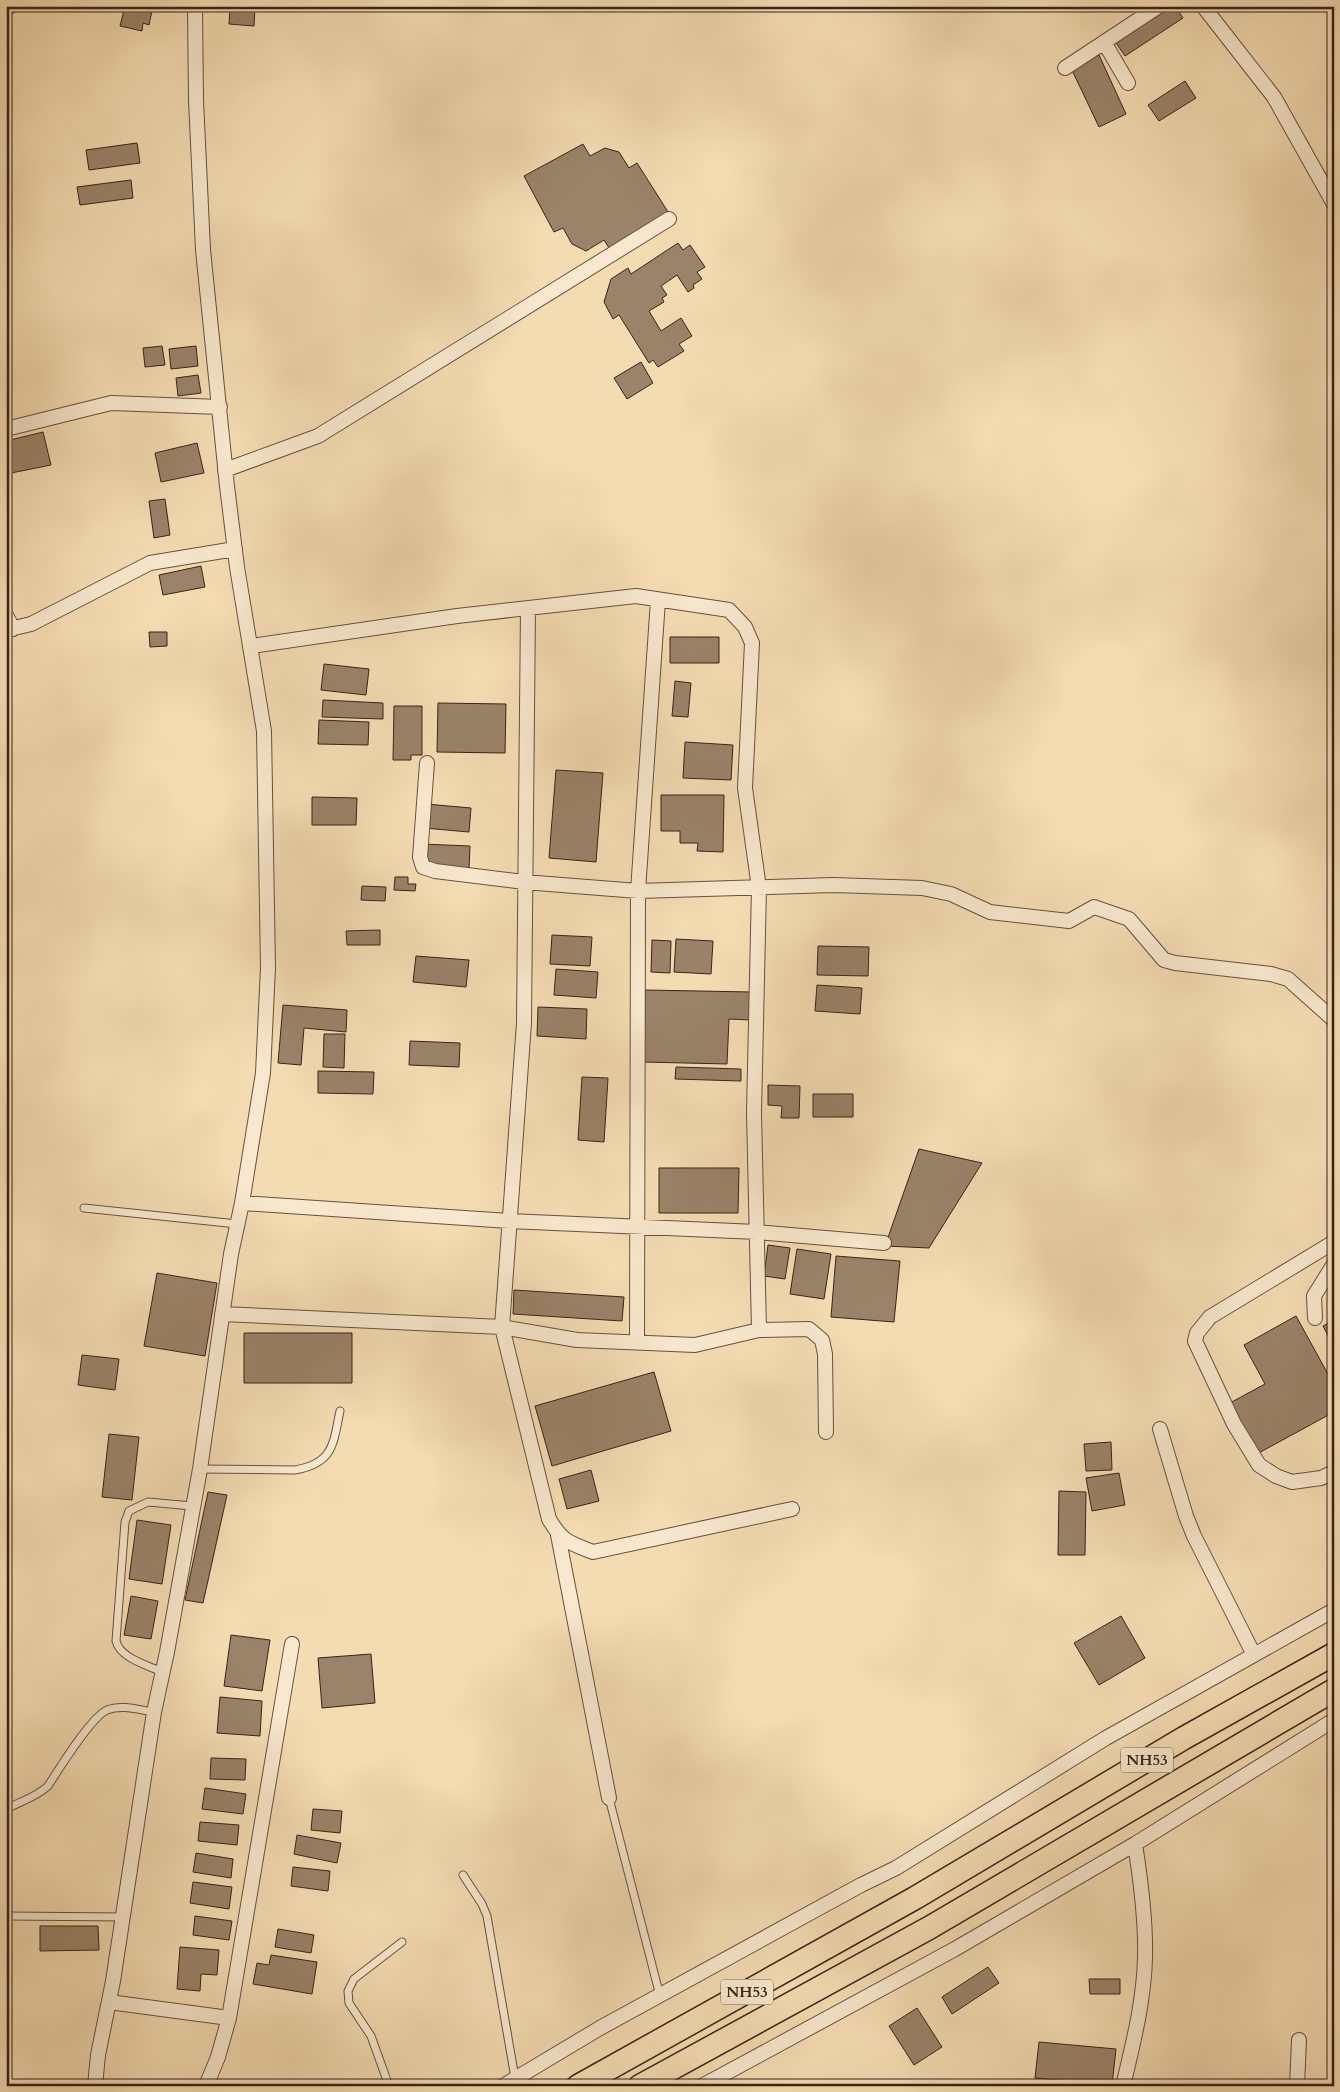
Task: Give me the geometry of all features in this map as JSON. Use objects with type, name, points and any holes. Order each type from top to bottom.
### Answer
[{"type":"highway","name":"NH53","points":[[578,2086],[915,1898],[1184,1738],[1334,1654]]},
{"type":"highway","name":"NH53","points":[[640,2086],[929,1928],[980,1896],[1334,1690]]},
{"type":"street","points":[[6,8],[11,6]]},
{"type":"street","points":[[95,2086],[98,2055],[110,2002],[154,1712],[200,1469],[230,1254],[242,1203],[263,1073],[268,968],[264,731],[235,549],[225,470],[203,250],[196,90],[195,6]]},
{"type":"street","points":[[1065,68],[1159,6]]},
{"type":"street","points":[[1203,6],[1274,97],[1334,204]]},
{"type":"street","points":[[1104,42],[1128,83]]},
{"type":"street","points":[[225,470],[318,436],[669,219]]},
{"type":"street","points":[[6,429],[111,402],[220,407]]},
{"type":"street","points":[[6,615],[10,629],[31,624],[150,564],[235,549]]},
{"type":"street","points":[[251,646],[457,616],[636,596],[729,610],[745,627],[752,644],[745,788],[759,888],[754,1113],[759,1330]]},
{"type":"street","points":[[637,1342],[638,891],[658,600]]},
{"type":"street","points":[[528,608],[524,1023],[502,1327],[549,1519],[558,1535],[609,1798]]},
{"type":"street","points":[[427,763],[420,857],[423,867],[435,871],[524,882],[638,891],[833,885],[922,888],[951,894],[990,912],[1069,921],[1094,907],[1129,919],[1164,960],[1175,963],[1271,974],[1288,979],[1334,1020]]},
{"type":"street","points":[[242,1203],[509,1221],[757,1232],[884,1243]]},
{"type":"street","points":[[1334,1242],[1210,1317],[1197,1333],[1195,1341],[1234,1424],[1259,1465],[1276,1476],[1292,1482],[1320,1478],[1334,1472]]},
{"type":"street","points":[[1315,1318],[1314,1296],[1334,1264]]},
{"type":"street","points":[[222,1314],[502,1327],[577,1340],[695,1345],[759,1330],[810,1329],[822,1340],[825,1354],[826,1432]]},
{"type":"street","points":[[1160,1429],[1186,1516],[1194,1536],[1254,1655]]},
{"type":"street","points":[[558,1535],[568,1542],[593,1552],[792,1509]]},
{"type":"street","points":[[509,2082],[660,1996],[896,1868],[1106,1738],[1334,1610]]},
{"type":"street","points":[[206,2086],[218,2057],[228,2018],[292,1644]]},
{"type":"street","points":[[702,2086],[955,1949],[1135,1844],[1334,1720]]},
{"type":"street","points":[[1123,2086],[1139,2013],[1145,1959],[1144,1915],[1135,1844]]},
{"type":"street","points":[[110,2002],[228,2018]]},
{"type":"street","points":[[1297,2086],[1299,2040]]},
{"type":"lane","points":[[84,1208],[237,1224]]},
{"type":"lane","points":[[200,1469],[295,1470],[310,1467],[323,1458],[333,1447],[340,1411]]},
{"type":"lane","points":[[162,1672],[124,1654],[117,1648],[125,1522],[129,1511],[148,1502],[192,1506]]},
{"type":"lane","points":[[6,1809],[31,1799],[48,1786],[95,1718],[106,1710],[120,1707],[154,1712]]},
{"type":"lane","points":[[609,1798],[660,1996]]},
{"type":"lane","points":[[463,1874],[482,1904],[487,1916],[509,2082]]},
{"type":"lane","points":[[6,1916],[122,1917]]},
{"type":"lane","points":[[389,2086],[371,2036],[349,2003],[348,1991],[354,1979],[402,1942]]},
{"type":"building","points":[[125,6],[153,6],[149,25],[143,23],[142,31],[120,26]]},
{"type":"building","points":[[230,6],[255,6],[254,26],[229,24]]},
{"type":"building","points":[[1167,6],[1175,6],[1183,18],[1125,56],[1114,40]]},
{"type":"building","points":[[1099,55],[1126,114],[1099,127],[1071,68]]},
{"type":"building","points":[[1185,81],[1196,98],[1159,121],[1148,105]]},
{"type":"building","points":[[137,143],[140,163],[89,170],[86,150]]},
{"type":"building","points":[[583,144],[590,156],[605,148],[619,152],[629,168],[637,163],[670,215],[611,251],[604,240],[586,251],[572,244],[563,228],[554,232],[524,176]]},
{"type":"building","points":[[131,180],[133,198],[80,205],[77,187]]},
{"type":"building","points":[[678,243],[683,250],[690,245],[705,267],[697,272],[702,279],[693,285],[694,288],[688,292],[677,275],[661,286],[667,295],[662,298],[664,302],[649,311],[661,331],[681,318],[692,336],[679,344],[684,351],[658,367],[653,360],[649,363],[619,315],[613,319],[604,302],[611,279],[628,268],[631,274]]},
{"type":"building","points":[[162,346],[165,365],[145,367],[143,348]]},
{"type":"building","points":[[196,346],[198,366],[171,369],[169,349]]},
{"type":"building","points":[[641,362],[653,383],[627,399],[614,378]]},
{"type":"building","points":[[198,375],[201,393],[178,396],[176,378]]},
{"type":"building","points":[[43,432],[51,465],[6,474],[6,441]]},
{"type":"building","points":[[197,443],[204,473],[161,482],[155,453]]},
{"type":"building","points":[[165,499],[170,535],[154,538],[149,501]]},
{"type":"building","points":[[201,566],[205,587],[163,595],[159,575]]},
{"type":"building","points":[[149,632],[167,632],[167,646],[150,647]]},
{"type":"building","points":[[670,637],[719,637],[719,663],[670,663]]},
{"type":"building","points":[[324,664],[369,669],[366,695],[321,690]]},
{"type":"building","points":[[675,681],[691,683],[688,717],[672,716]]},
{"type":"building","points":[[323,700],[383,703],[383,719],[322,717]]},
{"type":"building","points":[[438,703],[506,704],[505,753],[437,752]]},
{"type":"building","points":[[394,706],[422,706],[422,755],[411,755],[411,760],[393,760]]},
{"type":"building","points":[[319,720],[369,722],[368,745],[318,744]]},
{"type":"building","points":[[685,742],[733,745],[731,780],[683,778]]},
{"type":"building","points":[[556,770],[603,773],[596,862],[549,858]]},
{"type":"building","points":[[661,795],[724,795],[723,852],[697,851],[698,843],[680,843],[680,831],[661,831]]},
{"type":"building","points":[[312,797],[357,798],[356,825],[312,825]]},
{"type":"building","points":[[426,804],[471,808],[469,832],[424,828]]},
{"type":"building","points":[[421,844],[470,846],[469,869],[420,866]]},
{"type":"building","points":[[395,877],[408,877],[408,884],[416,884],[415,891],[394,890]]},
{"type":"building","points":[[362,886],[386,887],[385,901],[361,900]]},
{"type":"building","points":[[380,930],[380,945],[347,945],[346,931]]},
{"type":"building","points":[[552,935],[592,937],[590,966],[550,964]]},
{"type":"building","points":[[676,939],[713,941],[711,974],[674,972]]},
{"type":"building","points":[[652,940],[671,941],[670,973],[651,972]]},
{"type":"building","points":[[818,946],[869,947],[868,976],[817,975]]},
{"type":"building","points":[[416,956],[469,960],[466,987],[413,982]]},
{"type":"building","points":[[556,969],[598,972],[596,998],[554,995]]},
{"type":"building","points":[[817,985],[862,988],[860,1014],[815,1011]]},
{"type":"building","points":[[645,990],[752,992],[751,1020],[729,1019],[727,1064],[643,1062]]},
{"type":"building","points":[[283,1005],[347,1010],[346,1032],[304,1028],[301,1065],[278,1063]]},
{"type":"building","points":[[538,1007],[587,1009],[586,1039],[537,1036]]},
{"type":"building","points":[[324,1034],[345,1034],[344,1068],[323,1067]]},
{"type":"building","points":[[410,1041],[460,1043],[459,1067],[409,1065]]},
{"type":"building","points":[[676,1067],[741,1069],[741,1081],[675,1079]]},
{"type":"building","points":[[318,1071],[374,1072],[373,1094],[318,1093]]},
{"type":"building","points":[[582,1077],[608,1078],[604,1142],[578,1140]]},
{"type":"building","points":[[768,1085],[800,1086],[799,1118],[781,1118],[782,1106],[768,1105]]},
{"type":"building","points":[[813,1094],[853,1094],[853,1117],[813,1117]]},
{"type":"building","points":[[919,1149],[982,1163],[929,1248],[885,1246]]},
{"type":"building","points":[[659,1168],[739,1168],[738,1213],[659,1213]]},
{"type":"building","points":[[768,1245],[790,1248],[785,1279],[764,1276]]},
{"type":"building","points":[[797,1249],[831,1254],[824,1299],[790,1294]]},
{"type":"building","points":[[836,1256],[900,1261],[894,1322],[831,1317]]},
{"type":"building","points":[[157,1273],[217,1283],[205,1356],[144,1346]]},
{"type":"building","points":[[514,1290],[624,1297],[622,1321],[513,1314]]},
{"type":"building","points":[[1296,1316],[1334,1385],[1334,1412],[1255,1455],[1228,1404],[1265,1384],[1244,1345]]},
{"type":"building","points":[[1334,1320],[1334,1347],[1323,1326]]},
{"type":"building","points":[[244,1333],[352,1333],[352,1383],[244,1383]]},
{"type":"building","points":[[82,1355],[119,1359],[115,1390],[78,1385]]},
{"type":"building","points":[[654,1372],[671,1431],[552,1466],[535,1406]]},
{"type":"building","points":[[109,1434],[139,1437],[132,1500],[102,1497]]},
{"type":"building","points":[[1111,1442],[1112,1470],[1086,1471],[1084,1444]]},
{"type":"building","points":[[591,1470],[599,1501],[567,1509],[559,1479]]},
{"type":"building","points":[[1119,1473],[1125,1505],[1092,1511],[1086,1478]]},
{"type":"building","points":[[1059,1491],[1086,1492],[1085,1555],[1058,1555]]},
{"type":"building","points":[[208,1492],[227,1495],[203,1603],[185,1600]]},
{"type":"building","points":[[137,1520],[171,1525],[162,1584],[129,1579]]},
{"type":"building","points":[[131,1596],[158,1601],[151,1639],[124,1635]]},
{"type":"building","points":[[1121,1616],[1145,1658],[1099,1685],[1074,1643]]},
{"type":"building","points":[[231,1635],[270,1640],[262,1691],[224,1686]]},
{"type":"building","points":[[371,1654],[375,1703],[322,1708],[318,1658]]},
{"type":"building","points":[[220,1697],[262,1701],[260,1736],[217,1733]]},
{"type":"building","points":[[211,1758],[246,1759],[245,1780],[210,1779]]},
{"type":"building","points":[[205,1788],[246,1794],[243,1814],[202,1809]]},
{"type":"building","points":[[313,1809],[342,1811],[340,1833],[311,1830]]},
{"type":"building","points":[[200,1822],[239,1825],[237,1845],[198,1841]]},
{"type":"building","points":[[297,1835],[341,1843],[337,1863],[294,1854]]},
{"type":"building","points":[[196,1853],[233,1859],[231,1878],[193,1872]]},
{"type":"building","points":[[293,1867],[330,1871],[328,1891],[291,1886]]},
{"type":"building","points":[[193,1882],[232,1887],[229,1909],[190,1903]]},
{"type":"building","points":[[195,1916],[232,1921],[229,1940],[193,1935]]},
{"type":"building","points":[[40,1926],[98,1926],[99,1950],[40,1951]]},
{"type":"building","points":[[278,1929],[314,1935],[311,1953],[275,1947]]},
{"type":"building","points":[[180,1947],[219,1950],[217,1975],[201,1974],[200,1991],[177,1989]]},
{"type":"building","points":[[271,1955],[317,1962],[312,1994],[253,1984],[257,1963],[269,1965]]},
{"type":"building","points":[[988,1967],[999,1983],[952,2014],[942,1997]]},
{"type":"building","points":[[1089,1979],[1120,1979],[1120,1994],[1090,1994]]},
{"type":"building","points":[[917,2008],[942,2047],[914,2065],[889,2026]]},
{"type":"building","points":[[1039,2042],[1116,2049],[1112,2085],[1035,2078]]}]
